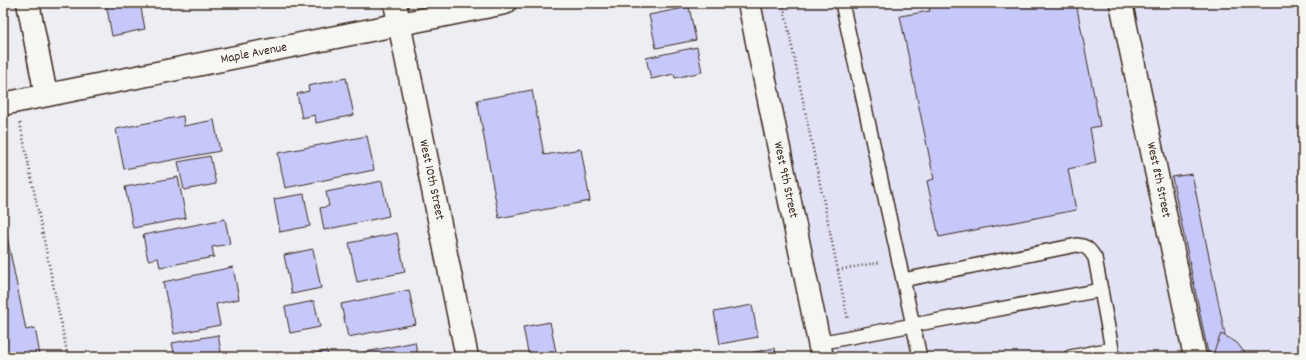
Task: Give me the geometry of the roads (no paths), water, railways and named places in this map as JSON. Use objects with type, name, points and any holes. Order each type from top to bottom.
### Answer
[{"type":"street","points":[[28,3],[46,95]]},
{"type":"street","name":"West 10th Street","points":[[394,3],[467,357]]},
{"type":"street","name":"Maple Avenue","points":[[10,102],[505,3]]},
{"type":"street","name":"West 9th Street","points":[[749,3],[821,350]]},
{"type":"street","name":"West 8th Street","points":[[1121,3],[1194,357]]},
{"type":"lane","points":[[842,3],[920,357]]},
{"type":"lane","points":[[904,280],[1077,245],[1084,246],[1091,250],[1095,258],[1110,353],[1070,357]]},
{"type":"lane","points":[[821,350],[851,337],[1101,290]]}]
